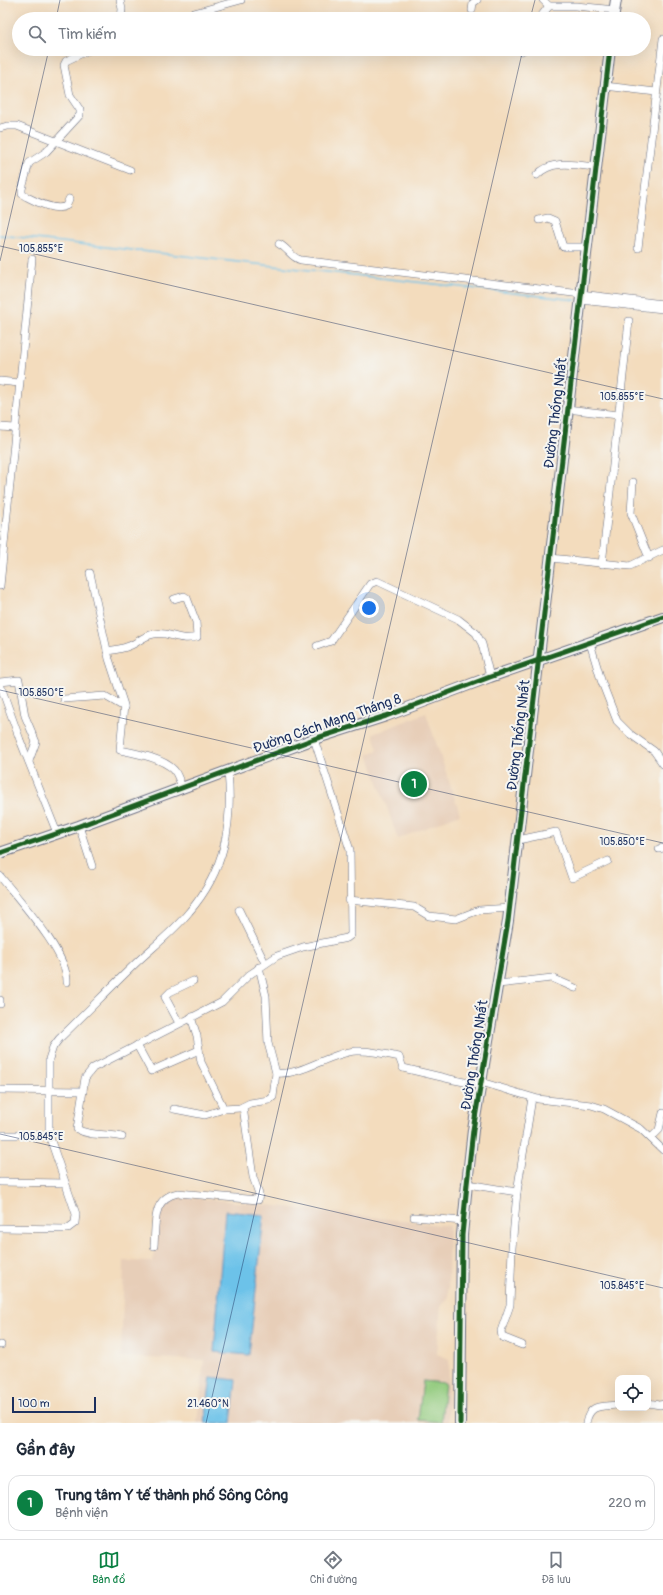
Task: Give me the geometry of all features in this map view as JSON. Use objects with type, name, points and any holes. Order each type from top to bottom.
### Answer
[{"type":"street","points":[[120,0],[122,12]]},
{"type":"street","points":[[197,12],[241,0]]},
{"type":"street","points":[[472,10],[473,3],[477,0]]},
{"type":"street","points":[[543,0],[549,6],[576,6],[615,10]]},
{"type":"street","points":[[544,12],[549,6]]},
{"type":"street","points":[[638,248],[663,39]]},
{"type":"street","points":[[69,199],[66,206],[59,208],[34,201],[22,194],[28,163],[46,152],[81,112],[70,95],[64,62],[76,56]]},
{"type":"street","name":"Đường Thống Nhất","points":[[460,1423],[460,1316],[463,1221],[467,1184],[481,1083],[510,908],[609,56]]},
{"type":"street","points":[[605,86],[656,92]]},
{"type":"street","points":[[0,128],[17,126],[130,170]]},
{"type":"street","points":[[537,176],[547,167],[556,164],[596,167]]},
{"type":"street","points":[[539,220],[548,218],[556,221],[563,247],[586,247]]},
{"type":"street","points":[[280,244],[288,250],[294,258],[301,260],[581,296],[663,309]]},
{"type":"street","points":[[0,586],[4,512],[15,428],[32,259]]},
{"type":"street","points":[[581,296],[663,304]]},
{"type":"street","points":[[602,564],[629,320]]},
{"type":"street","points":[[0,381],[19,383]]},
{"type":"street","points":[[568,409],[618,414]]},
{"type":"street","points":[[0,427],[15,428]]},
{"type":"street","points":[[633,482],[631,513],[649,558]]},
{"type":"street","points":[[550,558],[630,566],[663,550]]},
{"type":"street","points":[[90,572],[107,651],[124,707],[120,750],[138,754],[167,764],[176,772],[182,788]]},
{"type":"street","points":[[317,646],[331,641],[370,584],[377,581],[458,619],[476,633],[482,644],[490,677]]},
{"type":"street","points":[[107,651],[127,647],[142,637],[154,634],[169,635],[182,639],[197,637],[196,622],[187,598],[184,596],[174,599]]},
{"type":"street","name":"Đường Cách Mạng Tháng 8","points":[[0,853],[57,832],[79,826],[314,739],[386,716],[490,677],[663,617]]},
{"type":"street","points":[[590,643],[601,680],[617,721],[630,734],[654,751],[663,764]]},
{"type":"street","points":[[29,761],[36,742],[25,716],[19,680],[0,683],[29,761],[57,832]]},
{"type":"street","points":[[64,699],[105,696],[124,707]]},
{"type":"street","points":[[122,1137],[111,1134],[104,1136],[77,1129],[85,1078],[93,1068],[222,1002],[262,965],[291,950],[349,937],[352,932],[350,900],[350,850],[314,739]]},
{"type":"street","points":[[0,1228],[67,1228],[72,1227],[75,1223],[76,1214],[49,1135],[49,1059],[53,1047],[59,1039],[180,923],[199,900],[208,886],[221,857],[230,816],[228,771]]},
{"type":"street","points":[[79,826],[92,866]]},
{"type":"street","points":[[518,840],[556,832],[572,878],[608,861]]},
{"type":"street","points":[[0,876],[48,938],[67,971],[68,982]]},
{"type":"street","points":[[350,900],[414,907],[429,916],[456,919],[480,910],[510,908]]},
{"type":"street","points":[[174,1109],[200,1115],[224,1109],[243,1107],[250,1103],[272,1099],[276,1073],[268,1043],[266,996],[262,965],[239,910]]},
{"type":"street","points":[[498,984],[552,978],[575,988]]},
{"type":"street","points":[[179,1023],[165,997],[170,992],[193,981]]},
{"type":"street","points":[[191,1017],[197,1036],[201,1062],[224,1109]]},
{"type":"street","points":[[137,1045],[151,1071],[199,1050]]},
{"type":"street","points":[[276,1073],[288,1073],[349,1052],[364,1052],[399,1057],[403,1068],[454,1080],[481,1083],[532,1098],[598,1106],[641,1129],[663,1150]]},
{"type":"street","points":[[0,1090],[83,1091]]},
{"type":"street","points":[[522,1345],[502,1337],[500,1334],[510,1305],[512,1248],[517,1192],[532,1098]]},
{"type":"street","points":[[154,1246],[157,1209],[162,1200],[169,1195],[178,1193],[258,1200],[259,1194],[253,1177],[243,1107]]},
{"type":"street","points":[[651,1138],[659,1130],[663,1113]]},
{"type":"street","points":[[0,1135],[49,1135]]},
{"type":"street","points":[[0,1182],[65,1183]]},
{"type":"street","points":[[467,1184],[517,1192]]},
{"type":"street","points":[[414,1217],[463,1221]]},
{"type":"street","points":[[651,1404],[660,1406],[663,1404]]},
{"type":"street","points":[[586,1423],[588,1414],[594,1408],[615,1406]]},
{"type":"shaded area","points":[[426,713],[460,814],[398,839],[368,754],[378,750],[373,734]]},
{"type":"shaded area","points":[[175,1196],[449,1226],[448,1298],[441,1306],[437,1354],[449,1359],[448,1423],[197,1423],[204,1360],[121,1357],[124,1261],[153,1262],[158,1210],[162,1203]]},
{"type":"green space","points":[[423,1381],[445,1383],[441,1422],[418,1420]]},
{"type":"water","points":[[225,1211],[264,1215],[249,1355],[214,1352]]},
{"type":"water","points":[[211,1377],[236,1380],[231,1423],[205,1423]]},
{"type":"waterway","points":[[0,235],[576,300]]},
{"type":"cycle path","points":[[460,1423],[462,1235],[467,1184],[473,1130],[508,921],[609,56]]},
{"type":"cycle path","points":[[0,853],[79,826],[314,739],[386,716],[490,677],[663,617]]},
{"type":"place","name":"Trung tâm Y tế thành phố Sông Công","points":[[414,784]]}]
